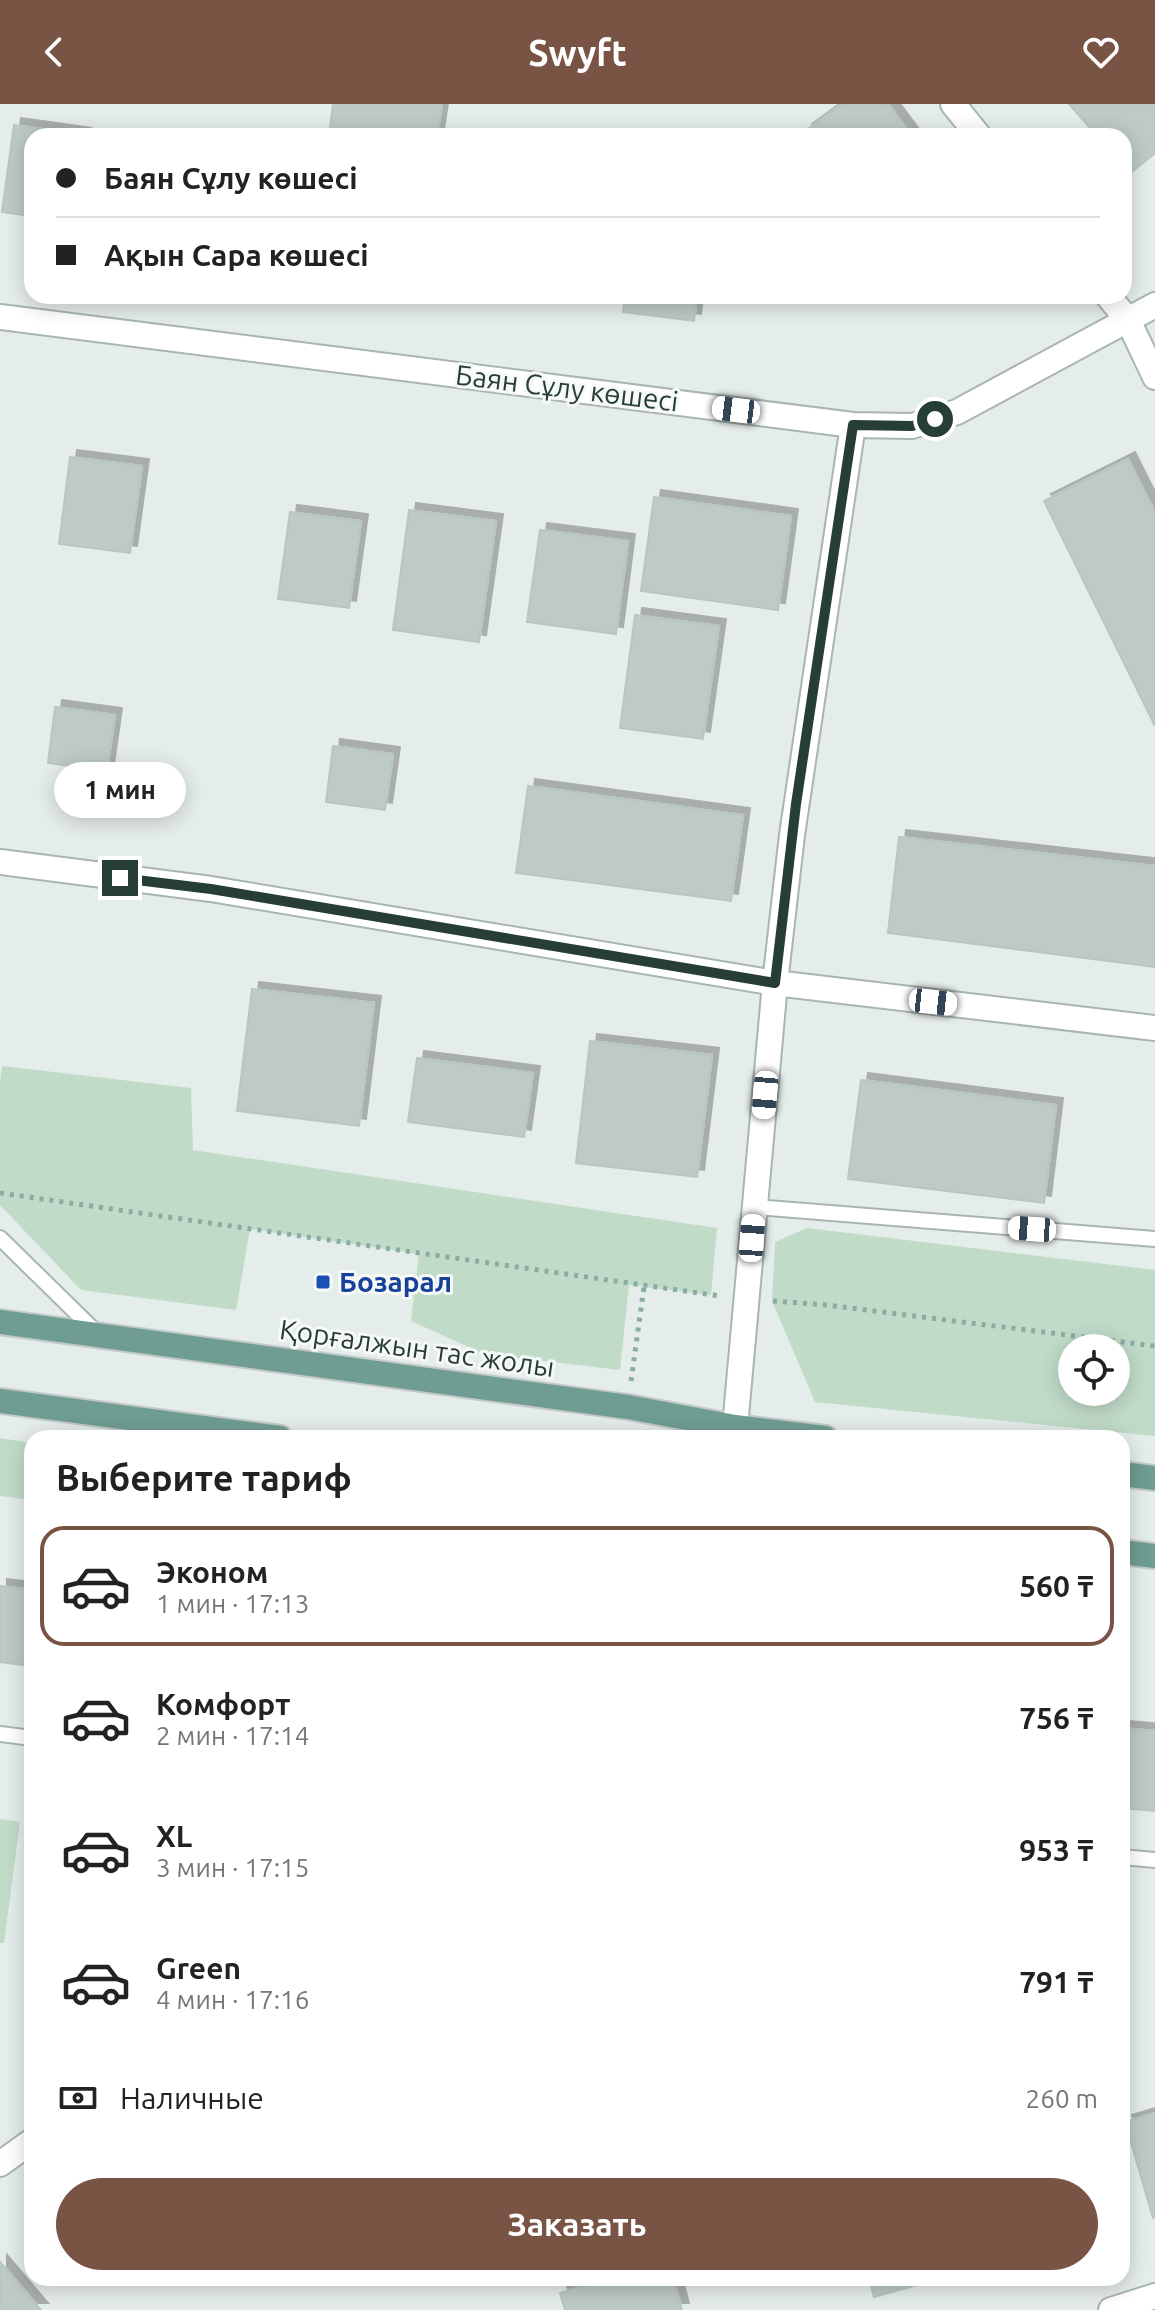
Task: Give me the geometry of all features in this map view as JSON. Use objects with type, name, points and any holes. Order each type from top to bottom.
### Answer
[{"type":"main road","name":"Қорғалжын тас жолы","points":[[0,1322],[628,1407],[726,1430]]},
{"type":"main road","points":[[0,1401],[219,1430]]},
{"type":"main road","points":[[1130,1475],[1155,1478]]},
{"type":"main road","points":[[1130,1553],[1155,1556]]},
{"type":"street","points":[[953,104],[972,128]]},
{"type":"street","points":[[1115,304],[1128,320],[1155,377]]},
{"type":"street","name":"Баян Сұлу көшесі","points":[[0,317],[853,425],[912,426],[957,412],[1155,305]]},
{"type":"street","points":[[734,1430],[775,983],[794,819],[853,425]]},
{"type":"street","points":[[0,862],[211,889],[775,983],[1155,1028]]},
{"type":"street","points":[[0,2164],[24,2147]]},
{"type":"street","points":[[1111,2310],[1155,2296]]},
{"type":"lane","points":[[755,1207],[1155,1239]]},
{"type":"lane","points":[[0,1238],[99,1335]]},
{"type":"lane","points":[[0,1734],[24,1737]]},
{"type":"lane","points":[[1130,1858],[1155,1860]]},
{"type":"path","points":[[0,1193],[644,1287],[826,1305],[1155,1346]]},
{"type":"path","points":[[630,1381],[644,1287]]},
{"type":"green space","points":[[2,1066],[191,1088],[193,1150],[717,1228],[711,1295],[629,1285],[620,1370],[484,1354],[411,1321],[419,1254],[250,1229],[236,1310],[81,1290],[0,1205]]},
{"type":"green space","points":[[807,1228],[1155,1270],[1155,1436],[1130,1434],[1130,1430],[1095,1430],[815,1402],[772,1301],[775,1242]]},
{"type":"green space","points":[[0,1438],[24,1442],[24,1499],[0,1496]]},
{"type":"green space","points":[[0,1819],[20,1822],[4,1943],[0,1943]]},
{"type":"building","points":[[333,104],[442,104],[438,128],[330,128]]},
{"type":"building","points":[[842,104],[888,104],[906,128],[809,128]]},
{"type":"building","points":[[1069,104],[1155,104],[1155,153],[1132,172],[1132,128],[1090,128]]},
{"type":"building","points":[[14,125],[35,128],[24,128],[24,215],[2,212]]},
{"type":"building","points":[[624,304],[696,304],[694,321],[623,312]]},
{"type":"building","points":[[70,457],[142,466],[130,553],[59,544]]},
{"type":"building","points":[[1128,459],[1155,513],[1155,726],[1044,501]]},
{"type":"building","points":[[654,497],[791,516],[778,610],[641,591]]},
{"type":"building","points":[[409,510],[496,521],[479,642],[393,630]]},
{"type":"building","points":[[290,512],[361,521],[349,608],[278,599]]},
{"type":"building","points":[[540,530],[628,541],[616,634],[527,622]]},
{"type":"building","points":[[635,615],[719,626],[703,739],[620,728]]},
{"type":"building","points":[[55,707],[115,715],[107,771],[48,763]]},
{"type":"building","points":[[333,746],[393,754],[385,810],[326,802]]},
{"type":"building","points":[[528,786],[743,815],[731,901],[516,873]]},
{"type":"building","points":[[899,837],[1155,866],[1155,967],[888,933]]},
{"type":"building","points":[[252,989],[374,1003],[359,1126],[237,1111]]},
{"type":"building","points":[[590,1041],[712,1055],[697,1177],[576,1163]]},
{"type":"building","points":[[417,1058],[533,1073],[524,1137],[408,1122]]},
{"type":"building","points":[[861,1080],[1056,1105],[1044,1203],[848,1179]]},
{"type":"building","points":[[0,1586],[24,1589],[24,1665],[0,1662]]},
{"type":"building","points":[[1130,1729],[1155,1731],[1155,1811],[1130,1809]]},
{"type":"building","points":[[1155,2113],[1153,2218],[1130,2139],[1130,2120]]},
{"type":"building","points":[[0,2262],[41,2310],[0,2310]]},
{"type":"building","points":[[585,2286],[675,2286],[682,2310],[565,2310],[560,2293]]},
{"type":"building","points":[[871,2286],[913,2286],[874,2297]]},
{"type":"place","name":"Бозарал","points":[[323,1282]]},
{"type":"route","points":[[120,878],[211,889],[775,983],[813,682],[853,425],[912,426],[935,419]]}]
